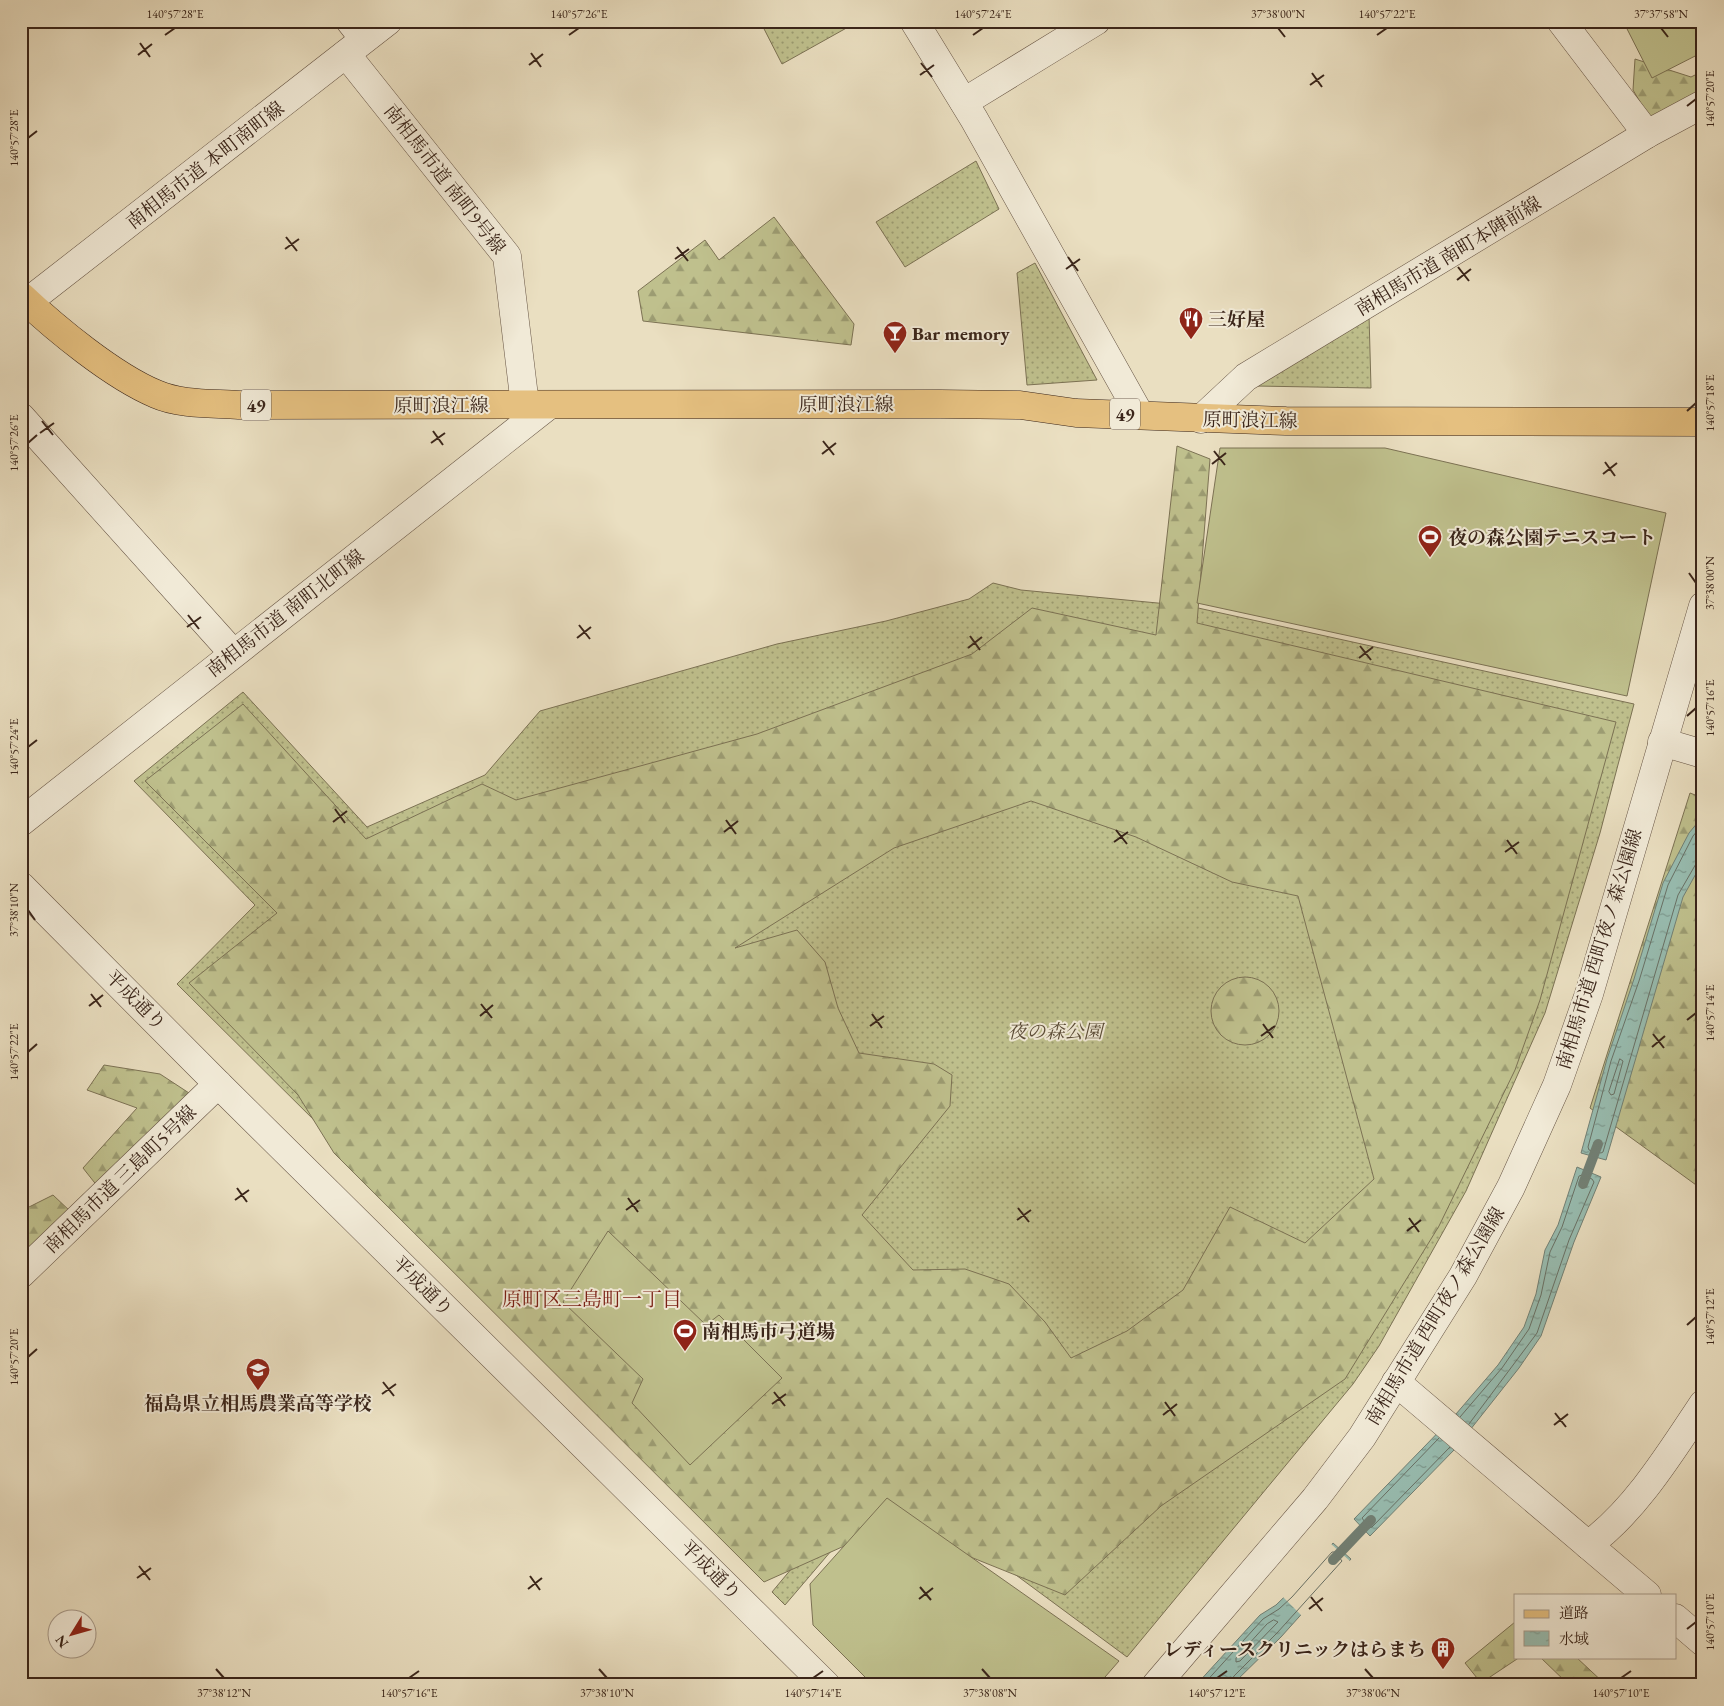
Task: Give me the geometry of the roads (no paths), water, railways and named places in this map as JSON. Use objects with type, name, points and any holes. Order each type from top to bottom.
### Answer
[{"type":"main road","name":"原町浪江線","points":[[24,302],[72,340],[121,374],[157,395],[191,402],[239,405],[948,404],[1020,406],[1076,414],[1140,415],[1201,419],[1703,422]]},
{"type":"street","name":"南相馬市道 本町南町線","points":[[24,302],[59,277],[354,38],[388,21]]},
{"type":"street","points":[[914,21],[964,102],[1140,415]]},
{"type":"street","points":[[964,102],[1096,21]]},
{"type":"street","points":[[1561,21],[1647,134]]},
{"type":"street","name":"南相馬市道 南町9号線","points":[[354,38],[507,256],[537,405]]},
{"type":"street","name":"南相馬市道 南町本陣前線","points":[[1201,419],[1246,378],[1647,134],[1703,104]]},
{"type":"street","name":"南相馬市道 南町北町線","points":[[21,822],[233,653],[537,405]]},
{"type":"street","points":[[21,418],[233,653]]},
{"type":"street","name":"南相馬市道 西町夜ノ森公園線","points":[[1156,1685],[1315,1499],[1362,1437],[1463,1276],[1510,1190],[1557,1084],[1589,994],[1703,606]]},
{"type":"street","points":[[1662,742],[1703,754]]},
{"type":"street","name":"平成通り","points":[[21,886],[218,1084],[826,1685]]},
{"type":"street","name":"南相馬市道 三島町5号線","points":[[21,1274],[218,1084]]},
{"type":"street","points":[[1396,1382],[1646,1594]]},
{"type":"street","points":[[1588,1545],[1609,1530],[1667,1458],[1703,1404]]},
{"type":"street","points":[[1676,1619],[1703,1642]]},
{"type":"water","points":[[1703,816],[1703,861],[1683,897],[1606,1160],[1581,1153],[1607,1059],[1663,883],[1689,833]]},
{"type":"water","points":[[1577,1167],[1601,1177],[1574,1242],[1541,1336],[1519,1368],[1455,1449],[1370,1536],[1354,1519],[1456,1414],[1498,1365],[1524,1327],[1536,1294],[1545,1250],[1558,1225]]},
{"type":"water","points":[[1333,1543],[1351,1559],[1281,1637],[1232,1685],[1196,1685],[1260,1615],[1276,1605],[1308,1574]]},
{"type":"waterway","points":[[1583,1184],[1598,1144]]},
{"type":"waterway","points":[[1333,1560],[1371,1520]]},
{"type":"place","name":"三好屋","points":[[1191,340]]},
{"type":"place","name":"Bar memory","points":[[895,354]]},
{"type":"place","name":"夜の森公園テニスコート","points":[[1430,558]]},
{"type":"place","name":"南相馬市弓道場","points":[[685,1352]]},
{"type":"place","name":"福島県立相馬農業高等学校","points":[[258,1391]]},
{"type":"place","name":"レディースクリニックはらまち","points":[[1443,1670]]},
{"type":"district","name":"原町区三島町一丁目","points":[[592,1299]]},
{"type":"park label","name":"夜の森公園","points":[[1055,1031]]}]
